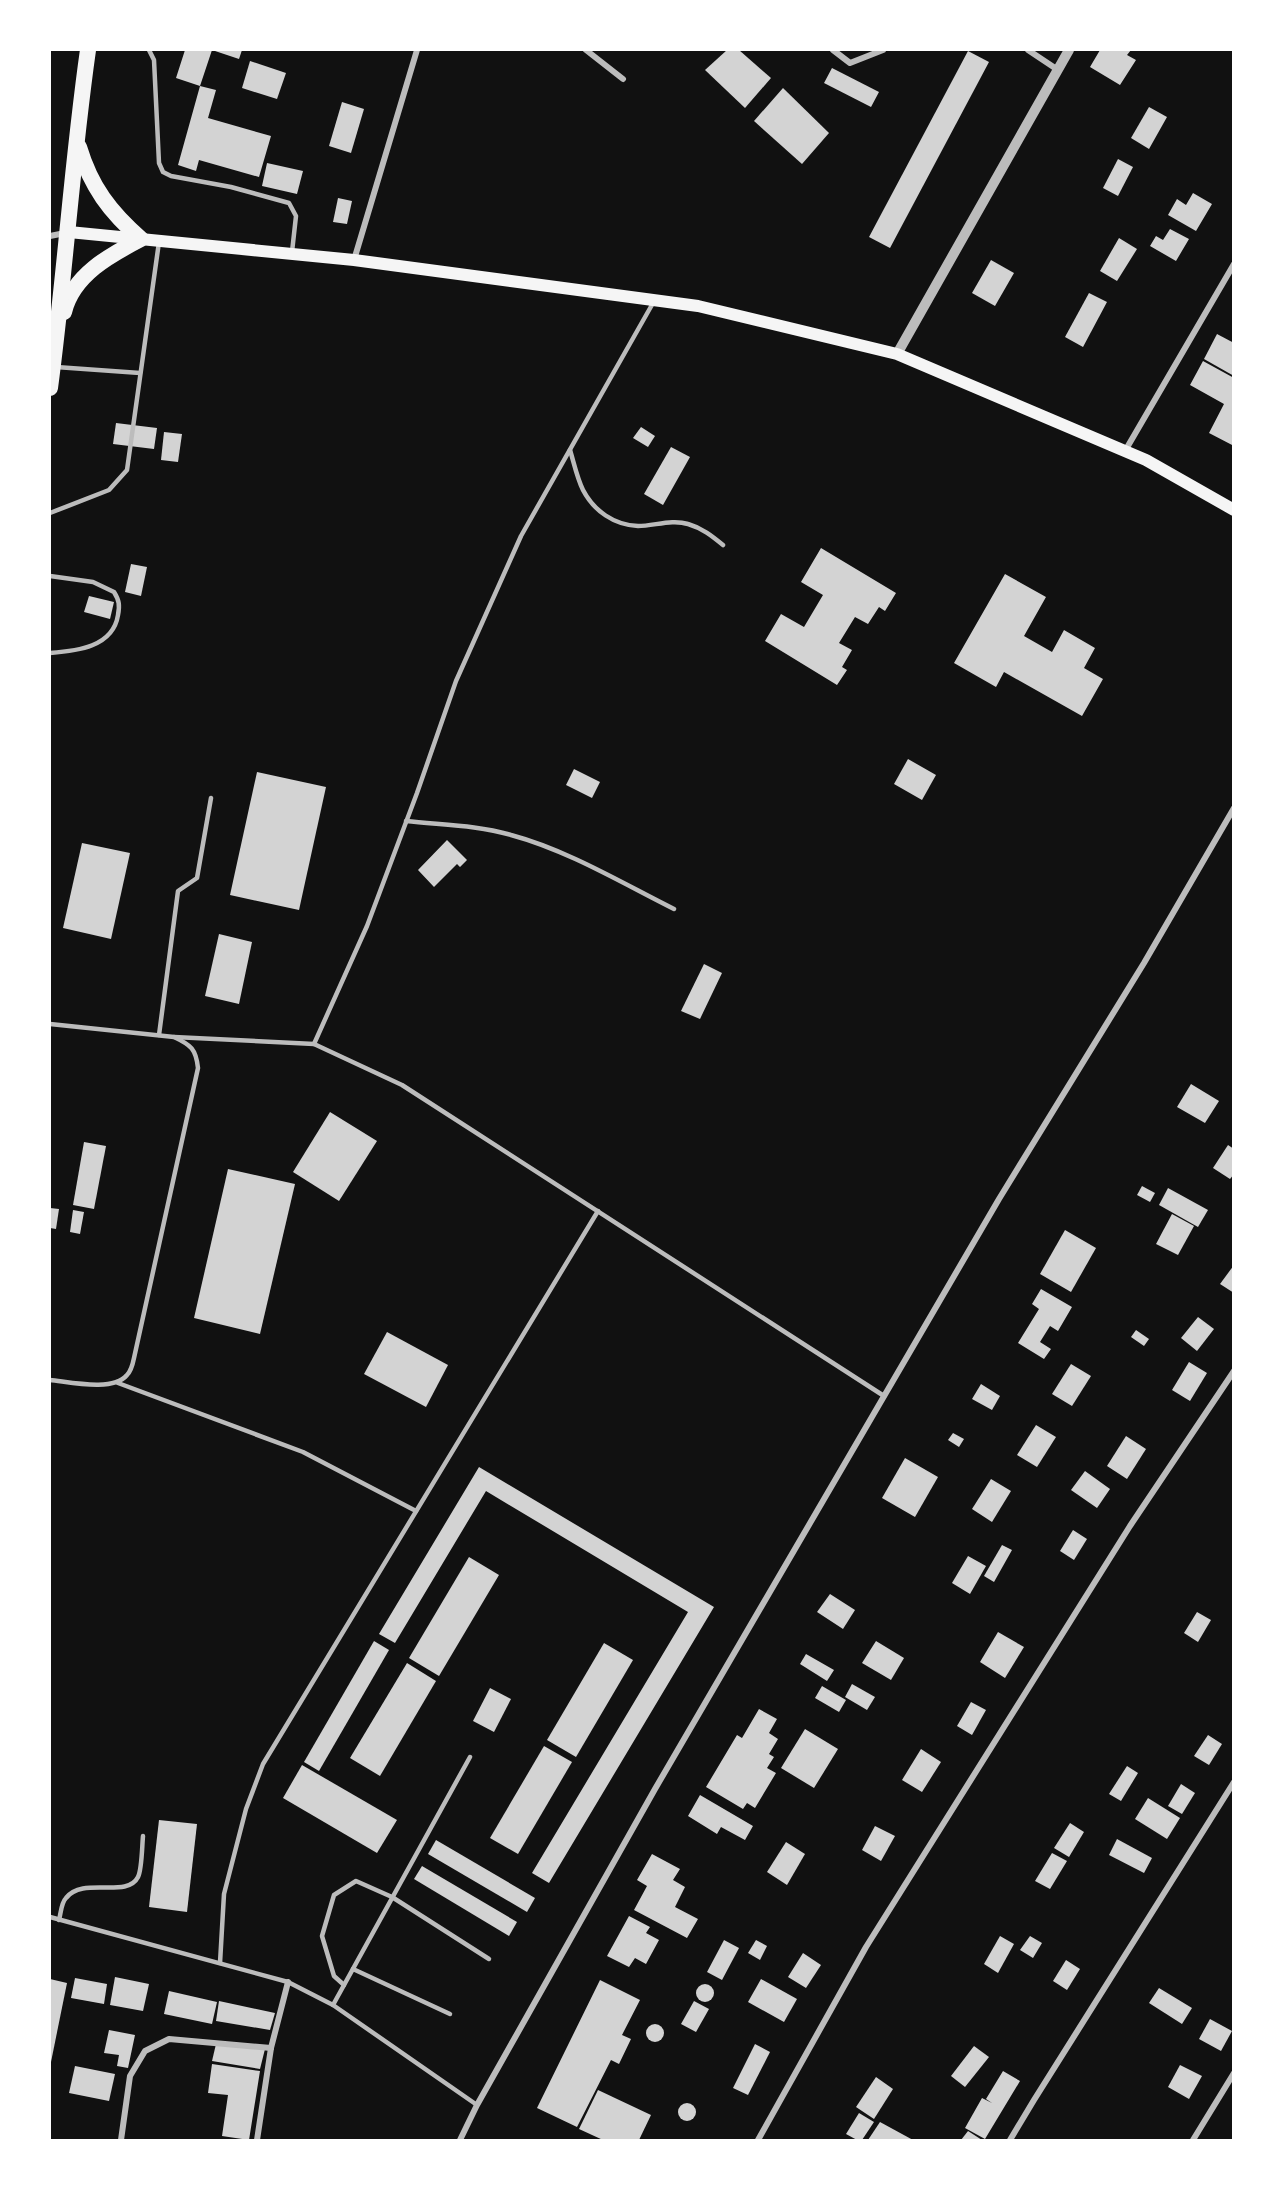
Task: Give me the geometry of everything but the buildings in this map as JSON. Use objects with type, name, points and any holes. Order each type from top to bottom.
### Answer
[{"type":"highway","points":[[50,388],[69,232],[76,138],[88,50]]},
{"type":"highway","points":[[52,367],[65,308],[76,288],[86,275],[112,254],[141,239],[119,220],[100,195],[85,168],[76,138]]},
{"type":"main road","points":[[69,232],[354,260],[698,306],[897,354],[1146,460],[1233,510]]},
{"type":"street","points":[[354,260],[417,50]]},
{"type":"street","points":[[586,50],[623,79]]},
{"type":"street","points":[[832,50],[850,63],[883,50]]},
{"type":"street","points":[[1028,50],[1058,70]]},
{"type":"street","points":[[897,354],[1069,50]]},
{"type":"street","points":[[50,236],[69,232]]},
{"type":"street","points":[[1125,451],[1233,264]]},
{"type":"street","points":[[460,2140],[477,2105],[655,1789],[999,1199],[1144,963],[1233,808]]},
{"type":"street","points":[[758,2140],[866,1947],[1130,1526],[1233,1371]]},
{"type":"street","points":[[1010,2140],[1233,1782]]},
{"type":"street","points":[[257,2140],[271,2048],[288,1982]]},
{"type":"street","points":[[121,2140],[130,2076],[144,2051],[169,2039],[271,2048]]},
{"type":"street","points":[[1193,2140],[1233,2073]]},
{"type":"lane","points":[[149,50],[154,60],[159,163],[163,172],[171,176],[289,203],[296,216],[292,255]]},
{"type":"lane","points":[[50,513],[109,490],[127,470],[159,242]]},
{"type":"lane","points":[[314,1044],[366,926],[456,681],[521,536],[654,300]]},
{"type":"lane","points":[[52,367],[140,373]]},
{"type":"lane","points":[[570,450],[583,490],[594,506],[611,521],[637,526],[668,522],[687,523],[707,532],[723,546]]},
{"type":"lane","points":[[50,576],[93,582],[114,592],[120,606],[117,624],[109,636],[74,651],[50,653]]},
{"type":"lane","points":[[159,1035],[178,891],[197,878],[211,798]]},
{"type":"lane","points":[[406,821],[488,829],[513,835],[550,848],[674,909]]},
{"type":"lane","points":[[50,1024],[159,1035],[314,1044],[402,1085],[884,1396]]},
{"type":"lane","points":[[118,1383],[129,1374],[134,1358],[198,1068],[196,1053],[186,1042],[174,1036]]},
{"type":"lane","points":[[220,1963],[224,1894],[246,1809],[263,1764],[598,1211]]},
{"type":"lane","points":[[50,1380],[118,1383],[303,1452],[416,1511]]},
{"type":"lane","points":[[333,2005],[470,1757]]},
{"type":"lane","points":[[59,1920],[64,1899],[73,1891],[87,1887],[123,1887],[132,1883],[138,1876],[143,1836]]},
{"type":"lane","points":[[344,1985],[334,1977],[322,1936],[334,1895],[356,1881],[392,1897],[489,1959]]},
{"type":"lane","points":[[50,1917],[288,1982],[333,2005],[477,2105]]},
{"type":"lane","points":[[353,1969],[450,2014]]}]
